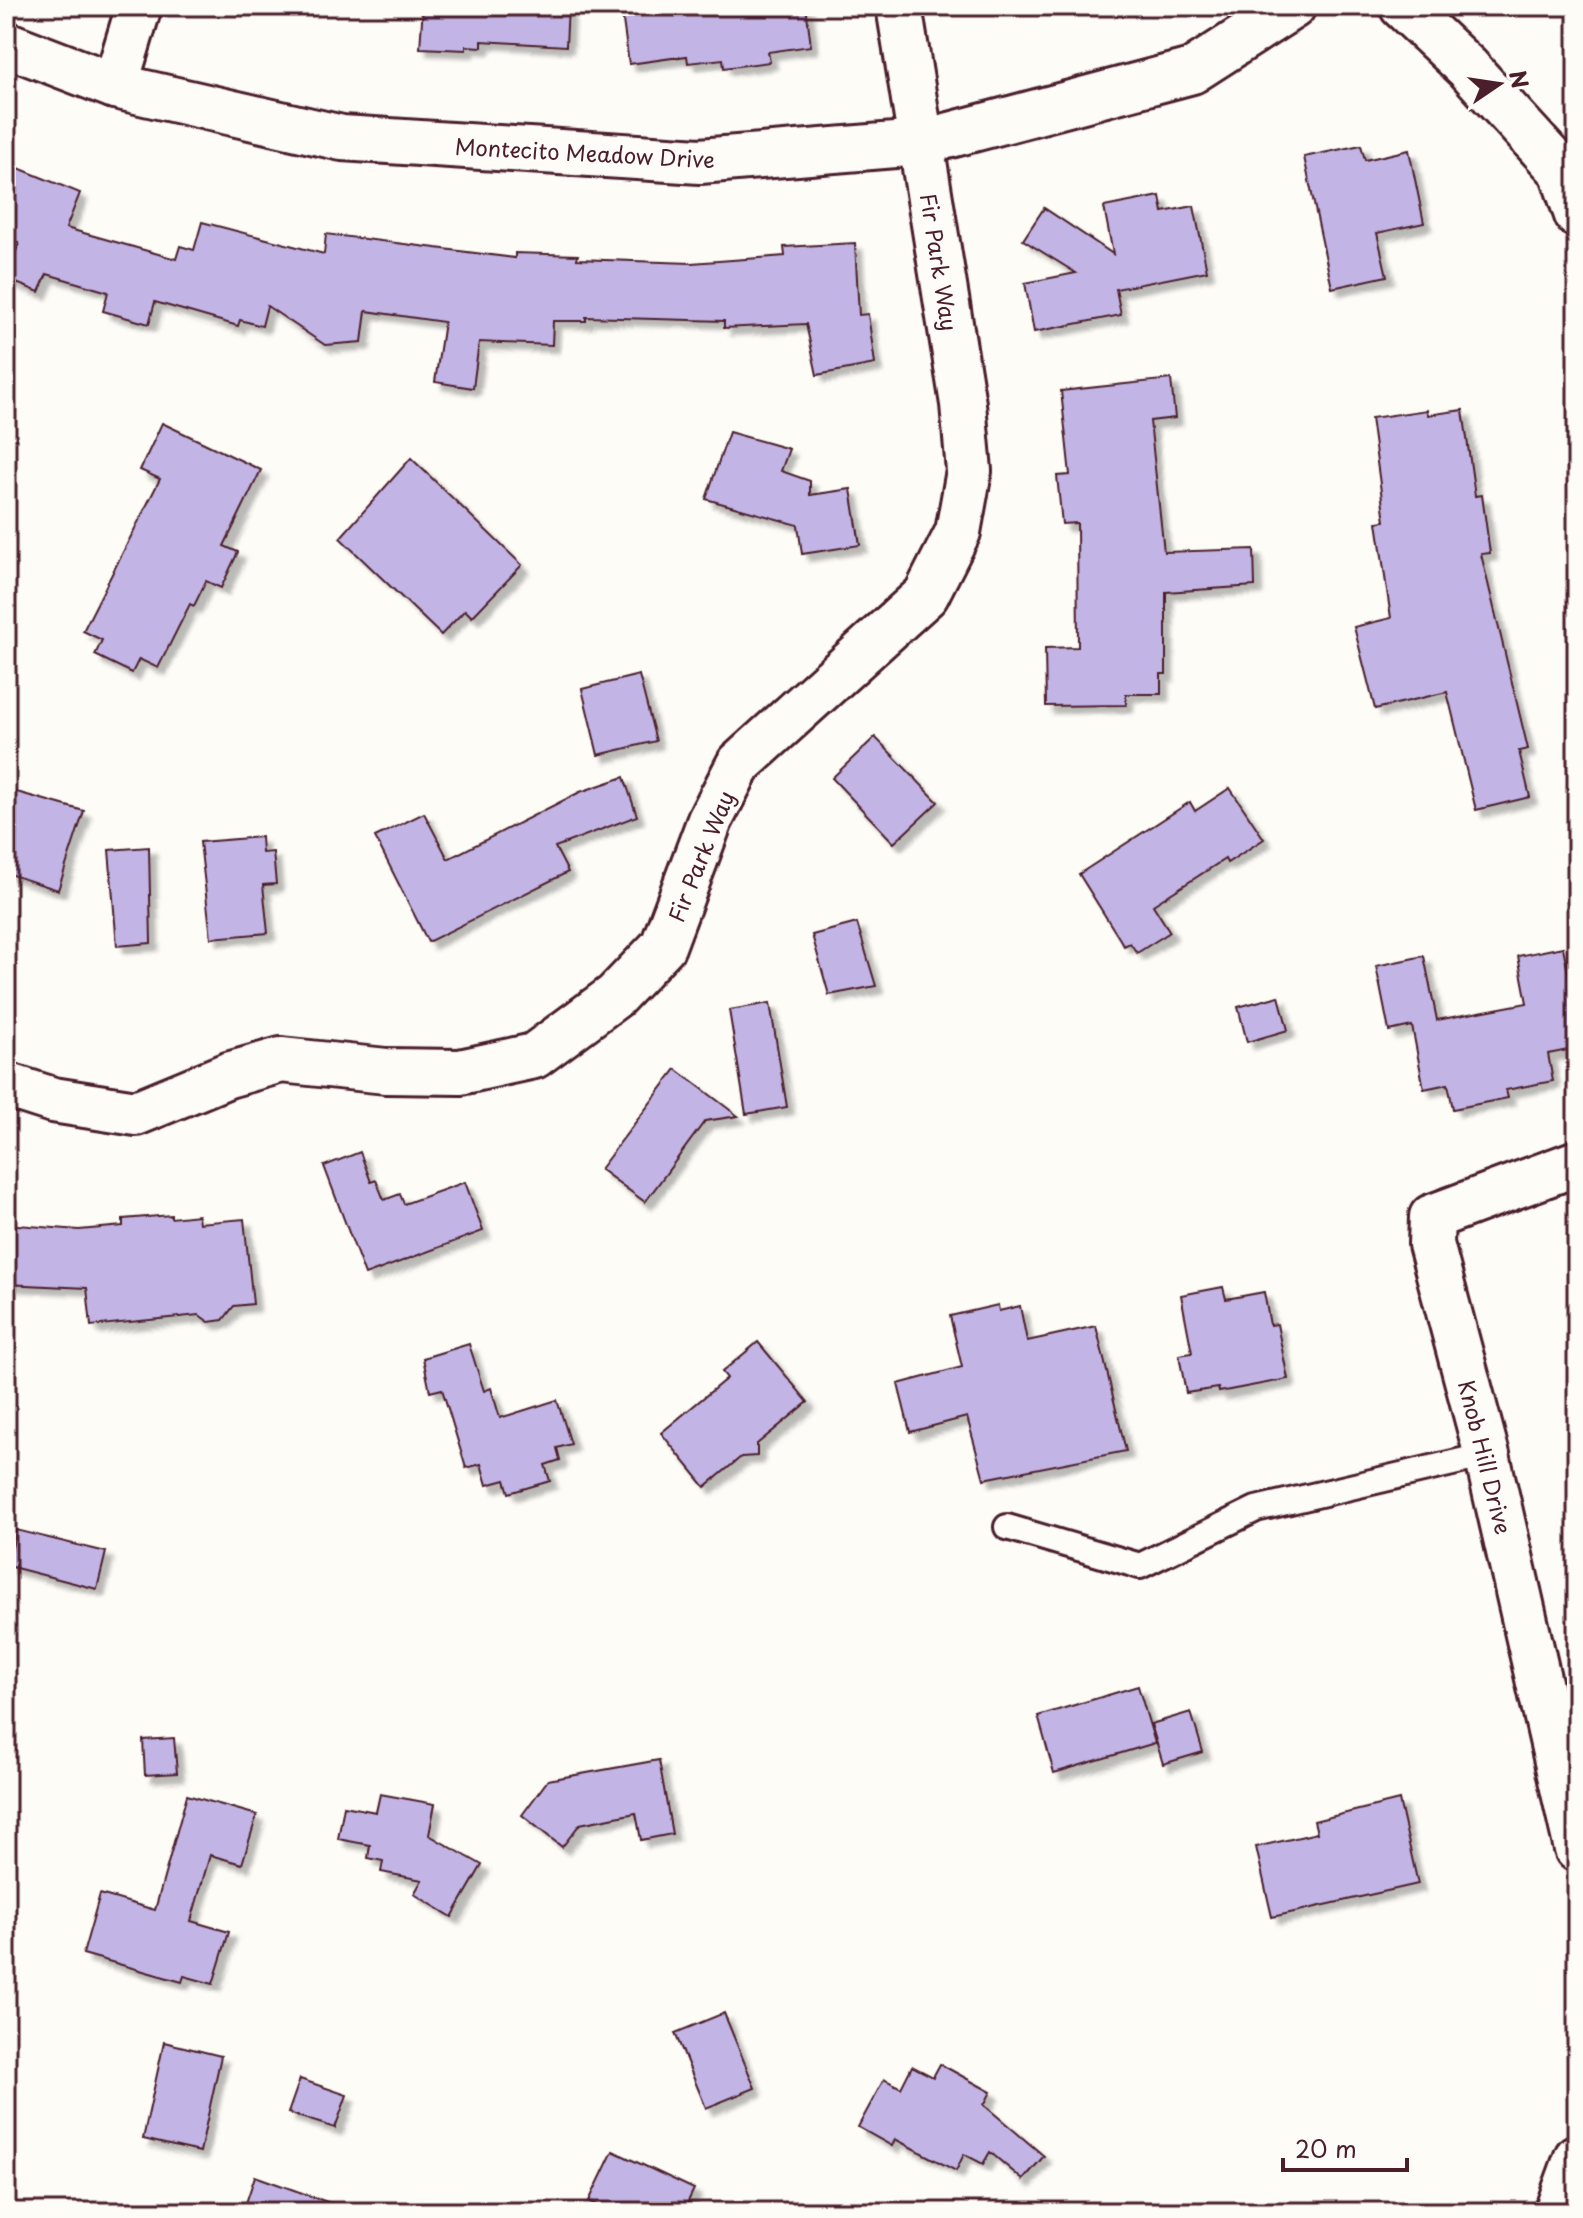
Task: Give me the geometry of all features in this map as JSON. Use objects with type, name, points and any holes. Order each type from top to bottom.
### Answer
[{"type":"street","points":[[115,86],[139,6]]},
{"type":"street","name":"Fir Park Way","points":[[6,1085],[53,1100],[136,1113],[228,1075],[281,1060],[386,1071],[460,1072],[534,1056],[615,996],[663,946],[710,820],[739,764],[926,595],[958,532],[969,471],[964,417],[899,6]]},
{"type":"street","name":"Montecito Meadow Drive","points":[[6,44],[115,86],[342,138],[700,161],[920,143],[1192,71],[1293,6]]},
{"type":"street","points":[[1402,6],[1468,68],[1562,171],[1577,215]]},
{"type":"street","name":"Knob Hill Drive","points":[[1577,1163],[1432,1217],[1431,1244],[1487,1455],[1577,1849]]},
{"type":"street","points":[[1557,2212],[1577,2157]]},
{"type":"lane","points":[[1007,1527],[1140,1566],[1256,1509],[1487,1455]]},
{"type":"building","points":[[423,6],[568,6],[566,46],[482,41],[482,47],[466,46],[466,50],[420,48]]},
{"type":"building","points":[[621,6],[806,6],[811,46],[768,52],[770,62],[724,68],[723,59],[688,63],[687,56],[629,64]]},
{"type":"building","points":[[1361,145],[1365,160],[1409,150],[1424,223],[1377,233],[1387,276],[1332,288],[1304,157]]},
{"type":"building","points":[[6,163],[80,193],[66,228],[176,259],[180,246],[194,250],[202,222],[324,254],[326,234],[515,258],[515,253],[578,255],[577,259],[691,263],[785,256],[784,247],[855,243],[859,315],[868,314],[875,364],[817,375],[806,324],[724,328],[724,321],[586,317],[586,321],[553,321],[552,345],[479,342],[473,388],[435,382],[444,322],[366,311],[362,342],[325,345],[267,306],[262,326],[240,320],[238,326],[155,302],[149,324],[103,311],[108,292],[47,274],[39,292],[6,279],[19,243],[6,237]]},
{"type":"building","points":[[1160,196],[1163,212],[1194,206],[1207,271],[1116,289],[1121,315],[1034,332],[1025,283],[1076,273],[1023,240],[1044,208],[1113,254],[1104,207]]},
{"type":"building","points":[[1171,379],[1175,418],[1150,421],[1164,552],[1254,549],[1255,586],[1166,592],[1166,674],[1161,674],[1161,694],[1126,694],[1126,705],[1046,706],[1045,648],[1078,647],[1077,523],[1062,524],[1057,476],[1070,475],[1061,391]]},
{"type":"building","points":[[1427,410],[1428,415],[1463,410],[1475,496],[1482,495],[1490,553],[1481,554],[1528,749],[1519,751],[1530,797],[1476,810],[1447,692],[1375,709],[1354,627],[1391,618],[1377,522],[1385,521],[1371,418]]},
{"type":"building","points":[[162,423],[261,470],[224,546],[238,552],[221,588],[206,581],[194,606],[190,604],[158,668],[139,659],[132,673],[95,655],[102,640],[83,631],[160,479],[140,470]]},
{"type":"building","points":[[729,432],[789,449],[781,471],[810,481],[810,495],[851,489],[860,545],[802,554],[798,525],[706,499]]},
{"type":"building","points":[[411,458],[522,565],[472,617],[465,610],[441,635],[340,538]]},
{"type":"building","points":[[639,675],[656,741],[598,755],[582,689]]},
{"type":"building","points":[[875,737],[938,802],[894,843],[832,778]]},
{"type":"building","points":[[624,777],[637,816],[555,847],[568,872],[428,942],[375,837],[424,813],[448,859],[580,792]]},
{"type":"building","points":[[1230,788],[1264,839],[1227,863],[1225,859],[1153,905],[1170,932],[1137,953],[1130,943],[1124,946],[1079,874],[1190,802],[1195,811]]},
{"type":"building","points":[[6,789],[84,811],[58,890],[6,873]]},
{"type":"building","points":[[261,837],[262,853],[273,852],[276,884],[263,885],[268,933],[211,938],[200,842]]},
{"type":"building","points":[[149,847],[151,943],[117,946],[109,850]]},
{"type":"building","points":[[857,923],[876,986],[829,995],[812,935]]},
{"type":"building","points":[[1563,947],[1577,1018],[1577,1038],[1571,1039],[1573,1049],[1548,1054],[1553,1081],[1506,1090],[1508,1098],[1453,1109],[1448,1084],[1424,1089],[1412,1026],[1389,1031],[1376,966],[1424,956],[1437,1020],[1527,1003],[1518,956]]},
{"type":"building","points":[[1279,996],[1288,1030],[1247,1042],[1238,1007]]},
{"type":"building","points":[[770,1003],[787,1107],[746,1114],[729,1010]]},
{"type":"building","points":[[676,1069],[738,1116],[705,1121],[645,1202],[600,1169]]},
{"type":"building","points":[[360,1152],[371,1182],[376,1180],[384,1200],[400,1194],[404,1204],[465,1182],[483,1231],[365,1275],[324,1166]]},
{"type":"building","points":[[171,1215],[171,1218],[198,1215],[199,1223],[244,1219],[253,1304],[234,1306],[223,1320],[209,1322],[199,1315],[91,1326],[87,1288],[6,1284],[6,1224],[79,1230],[123,1226],[123,1219]]},
{"type":"building","points":[[1223,1287],[1226,1299],[1264,1292],[1270,1325],[1277,1324],[1288,1379],[1219,1392],[1218,1388],[1186,1393],[1179,1355],[1192,1353],[1181,1295]]},
{"type":"building","points":[[998,1305],[999,1311],[1020,1306],[1027,1341],[1096,1326],[1126,1451],[984,1479],[967,1417],[910,1432],[898,1384],[962,1367],[950,1316]]},
{"type":"building","points":[[758,1342],[808,1402],[757,1444],[757,1456],[741,1457],[705,1487],[661,1433],[727,1378],[722,1372]]},
{"type":"building","points":[[469,1344],[484,1391],[491,1388],[500,1418],[557,1400],[571,1444],[557,1448],[560,1460],[545,1465],[550,1481],[509,1493],[505,1480],[487,1485],[481,1464],[466,1468],[442,1389],[430,1392],[423,1358]]},
{"type":"building","points":[[16,1530],[106,1552],[97,1589],[8,1566]]},
{"type":"building","points":[[1138,1686],[1155,1743],[1054,1773],[1038,1716]]},
{"type":"building","points":[[1191,1712],[1203,1752],[1163,1764],[1151,1724]]},
{"type":"building","points":[[174,1738],[177,1773],[145,1775],[143,1740]]},
{"type":"building","points":[[659,1760],[672,1834],[641,1840],[636,1813],[580,1824],[562,1847],[522,1815],[548,1780]]},
{"type":"building","points":[[380,1794],[435,1804],[429,1835],[482,1865],[452,1917],[414,1894],[422,1880],[381,1872],[383,1861],[368,1858],[370,1845],[338,1839],[344,1806],[376,1812]]},
{"type":"building","points":[[187,1795],[257,1815],[242,1864],[210,1855],[191,1921],[229,1932],[213,1984],[184,1976],[182,1982],[83,1954],[100,1894],[155,1910]]},
{"type":"building","points":[[1399,1800],[1418,1884],[1272,1917],[1256,1847],[1317,1833],[1314,1821]]},
{"type":"building","points":[[724,2013],[755,2088],[706,2108],[675,2033]]},
{"type":"building","points":[[164,2042],[221,2056],[200,2152],[143,2139]]},
{"type":"building","points":[[940,2064],[991,2092],[984,2105],[1044,2156],[1023,2180],[990,2152],[983,2164],[964,2154],[956,2171],[895,2139],[892,2146],[858,2127],[884,2079],[901,2088],[912,2066],[933,2077]]},
{"type":"building","points":[[300,2079],[347,2095],[335,2128],[288,2113]]},
{"type":"building","points":[[613,2151],[694,2189],[683,2212],[612,2212],[589,2201]]},
{"type":"building","points":[[255,2176],[344,2208],[344,2212],[243,2212]]}]
